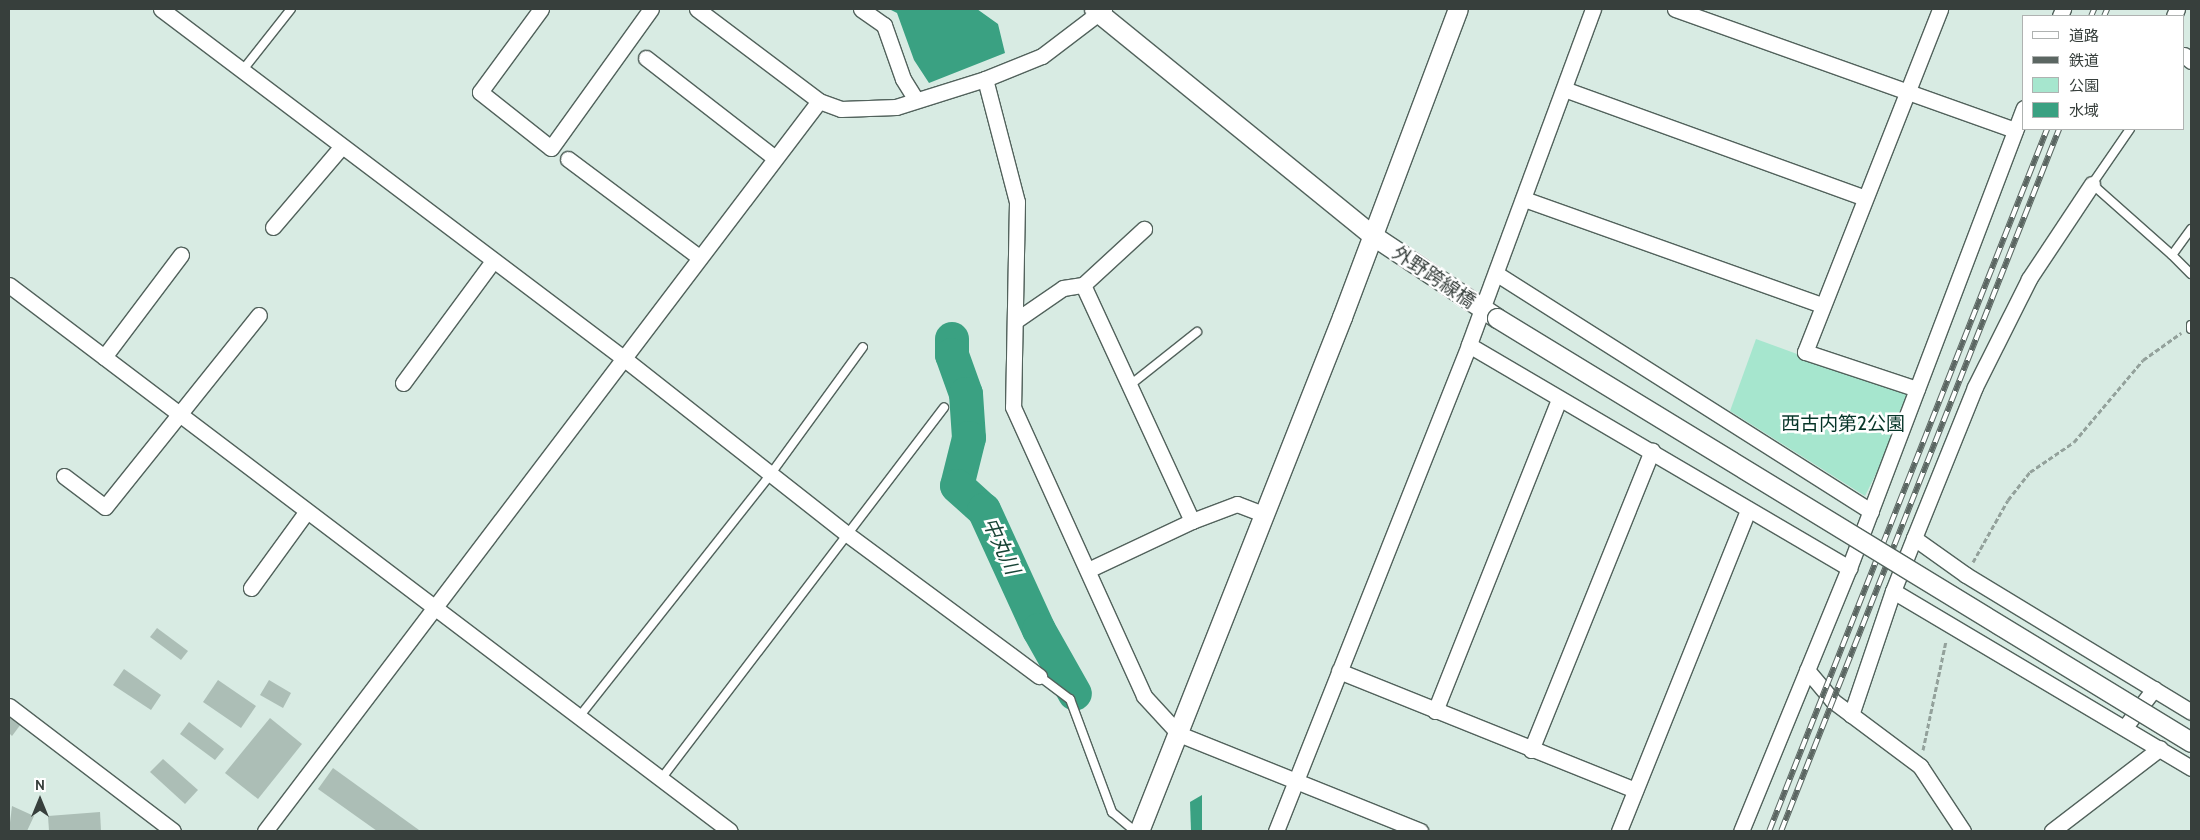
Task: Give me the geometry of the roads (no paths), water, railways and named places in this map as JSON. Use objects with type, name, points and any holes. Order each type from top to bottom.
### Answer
[{"type":"street","points":[[541,9],[480,92],[551,148],[651,9]]},
{"type":"street","points":[[697,9],[819,101],[841,109],[896,106],[985,79],[1042,56],[1099,10]]},
{"type":"street","points":[[861,9],[884,25],[903,79],[916,100]]},
{"type":"street","points":[[1139,831],[1265,515],[1458,9]]},
{"type":"street","points":[[1276,831],[1469,345],[1489,314],[1497,274],[1593,9]]},
{"type":"street","points":[[1675,9],[2015,130]]},
{"type":"street","points":[[1917,389],[1805,352],[1940,9]]},
{"type":"street","points":[[167,10],[242,72],[622,357],[770,475],[1039,676]]},
{"type":"street","name":"外野跨線橋","points":[[1099,10],[1372,235],[1489,314],[2191,742]]},
{"type":"street","points":[[646,58],[775,158]]},
{"type":"street","points":[[985,79],[1017,202],[1013,407],[1144,696],[1179,734],[1420,831]]},
{"type":"street","points":[[1564,90],[1865,198]]},
{"type":"street","points":[[265,831],[433,606],[819,101]]},
{"type":"street","points":[[1741,831],[1872,510],[2022,113]]},
{"type":"street","points":[[273,227],[341,147]]},
{"type":"street","points":[[568,159],[699,257]]},
{"type":"street","points":[[1851,715],[1892,591],[1974,387],[2020,296],[2092,184]]},
{"type":"street","points":[[1524,199],[1822,305]]},
{"type":"street","points":[[1015,321],[1063,288],[1083,285],[1144,229]]},
{"type":"street","points":[[104,357],[181,254]]},
{"type":"street","points":[[402,383],[493,261]]},
{"type":"street","points":[[1497,274],[1872,510]]},
{"type":"street","points":[[9,285],[730,831]]},
{"type":"street","points":[[1083,285],[1192,521]]},
{"type":"street","points":[[64,476],[105,506],[181,416],[259,315]]},
{"type":"street","points":[[1469,345],[1559,400],[1652,451],[1748,510],[1849,568]]},
{"type":"street","points":[[1435,711],[1559,400]]},
{"type":"street","points":[[1531,750],[1652,451]]},
{"type":"street","points":[[1088,570],[1192,521],[1237,504],[1265,515]]},
{"type":"street","points":[[1619,831],[1748,510]]},
{"type":"street","points":[[251,588],[307,511]]},
{"type":"street","points":[[1914,538],[1966,575],[2191,712]]},
{"type":"street","points":[[1892,591],[1951,624],[2191,768]]},
{"type":"street","points":[[1807,670],[1833,701],[1920,766],[1962,831]]},
{"type":"street","points":[[1339,671],[1531,750],[1635,790]]},
{"type":"street","points":[[2125,728],[2154,689]]},
{"type":"street","points":[[9,706],[173,831]]},
{"type":"street","points":[[2052,831],[2160,748]]},
{"type":"lane","points":[[242,72],[291,9]]},
{"type":"lane","points":[[2129,130],[2092,184],[2191,274]]},
{"type":"lane","points":[[2172,256],[2191,229]]},
{"type":"lane","points":[[1129,386],[1197,332]]},
{"type":"lane","points":[[579,717],[770,475],[863,347]]},
{"type":"lane","points":[[661,779],[944,408]]},
{"type":"lane","points":[[1039,676],[1070,699],[1112,812],[1134,831]]},
{"type":"water","points":[[889,9],[977,9],[998,24],[1005,53],[929,83],[914,60],[897,13]]},
{"type":"water","points":[[1202,795],[1202,831],[1191,831],[1190,802]]},
{"type":"waterway","name":"中丸川","points":[[952,339],[952,355],[966,394],[969,438],[957,486],[984,510],[1039,630],[1075,694]]},
{"type":"railway","points":[[2091,15],[2094,9]]},
{"type":"railway","points":[[2104,15],[2107,9]]},
{"type":"railway","points":[[1769,831],[2047,130]]},
{"type":"railway","points":[[1781,831],[2059,130]]},
{"type":"park label","name":"西古内第2公園","points":[[1843,424]]}]
